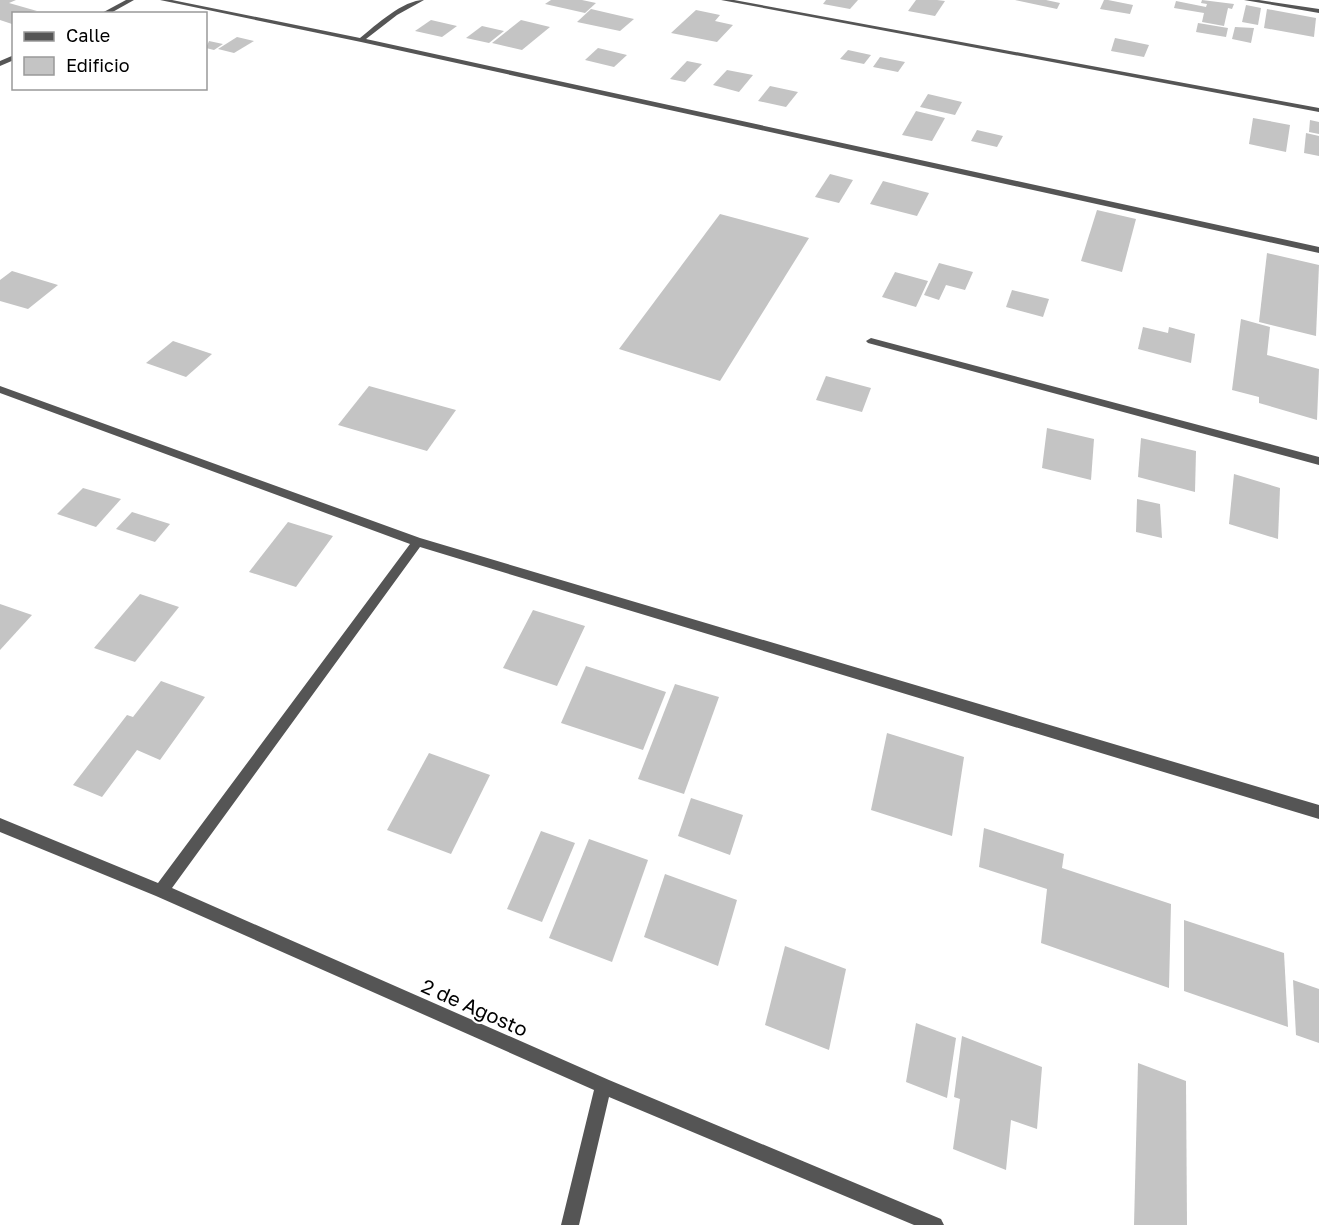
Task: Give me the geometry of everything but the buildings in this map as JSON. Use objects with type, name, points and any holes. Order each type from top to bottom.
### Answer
[{"type":"street","points":[[107,12],[131,0]]},
{"type":"street","points":[[163,0],[361,40],[1319,250]]},
{"type":"street","points":[[361,40],[395,14],[421,0]]},
{"type":"street","points":[[724,0],[1319,110]]},
{"type":"street","points":[[1247,0],[1319,11]]},
{"type":"street","points":[[871,341],[1319,461]]},
{"type":"street","points":[[0,389],[418,542],[1319,812]]},
{"type":"street","points":[[161,891],[418,542]]},
{"type":"street","name":"2 de Agosto","points":[[0,825],[161,891],[603,1086],[935,1225]]},
{"type":"street","points":[[570,1225],[603,1086]]}]
